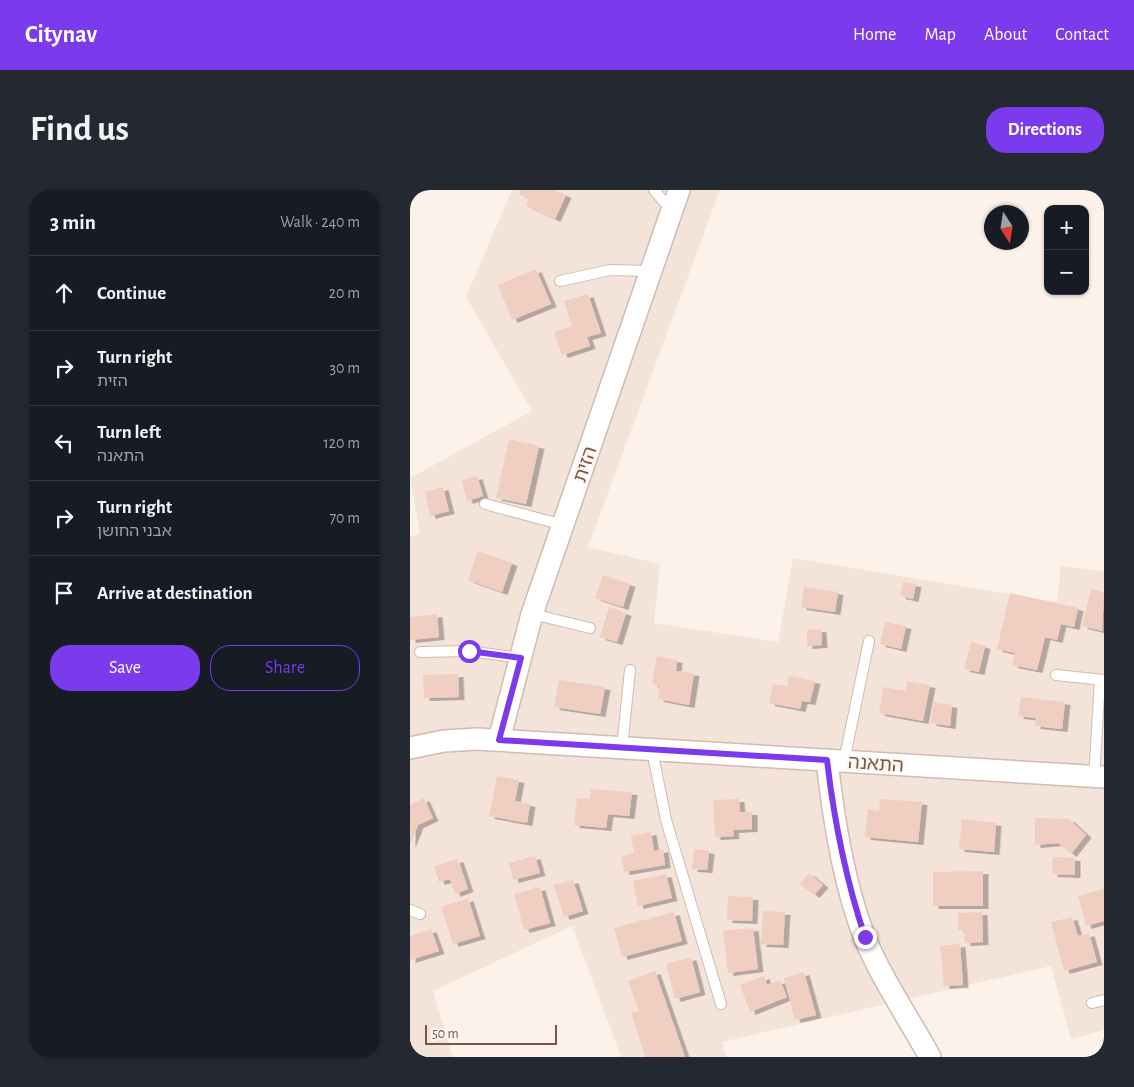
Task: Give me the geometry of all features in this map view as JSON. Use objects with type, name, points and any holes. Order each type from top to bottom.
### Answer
[{"type":"street","name":"הזית","points":[[499,740],[532,614],[679,190]]},
{"type":"street","name":"התאנה","points":[[410,748],[444,740],[499,740],[1099,777]]},
{"type":"street","points":[[835,761],[830,789],[853,901],[865,937],[877,964],[930,1057]]},
{"type":"lane","points":[[654,190],[672,210]]},
{"type":"lane","points":[[560,281],[610,270],[651,271]]},
{"type":"lane","points":[[485,504],[564,525]]},
{"type":"lane","points":[[532,614],[590,628]]},
{"type":"lane","points":[[835,761],[869,640]]},
{"type":"lane","points":[[420,652],[469,651],[521,658]]},
{"type":"lane","points":[[622,748],[630,670]]},
{"type":"lane","points":[[1056,674],[1102,680],[1099,777]]},
{"type":"lane","points":[[652,750],[666,820],[721,1004]]},
{"type":"lane","points":[[1092,1003],[1104,1000]]},
{"type":"shaded area","points":[[512,190],[720,190],[588,547],[660,564],[654,623],[778,642],[793,558],[1057,602],[1061,566],[1104,571],[1104,1030],[1071,1039],[1051,966],[722,1042],[726,1057],[621,1057],[572,926],[433,991],[453,1057],[410,1057],[410,537],[420,533],[410,478],[532,411],[466,297]]},
{"type":"building","points":[[521,190],[554,190],[566,195],[555,219],[526,206],[529,198],[519,194]]},
{"type":"building","points":[[536,269],[551,304],[512,320],[498,285]]},
{"type":"building","points":[[588,294],[601,333],[587,337],[590,346],[562,355],[554,332],[572,326],[564,301]]},
{"type":"building","points":[[509,439],[539,446],[526,504],[496,498]]},
{"type":"building","points":[[477,476],[483,496],[467,501],[462,480]]},
{"type":"building","points":[[443,487],[449,511],[430,516],[425,492]]},
{"type":"building","points":[[478,551],[512,563],[502,592],[468,580]]},
{"type":"building","points":[[603,575],[630,584],[623,607],[595,598]]},
{"type":"building","points":[[903,582],[916,584],[913,599],[900,596]]},
{"type":"building","points":[[804,587],[838,592],[835,612],[801,607]]},
{"type":"building","points":[[1091,589],[1104,592],[1102,631],[1082,626]]},
{"type":"building","points":[[1010,593],[1078,608],[1074,627],[1061,624],[1057,640],[1045,637],[1037,670],[1012,665],[1015,653],[997,649]]},
{"type":"building","points":[[609,607],[626,613],[617,642],[600,637]]},
{"type":"building","points":[[437,614],[439,637],[410,640],[410,617]]},
{"type":"building","points":[[885,622],[906,626],[901,649],[880,644]]},
{"type":"building","points":[[821,629],[822,645],[807,646],[807,630]]},
{"type":"building","points":[[971,642],[985,646],[979,672],[964,669]]},
{"type":"building","points":[[657,656],[677,660],[676,671],[694,673],[689,705],[658,699],[660,686],[652,684]]},
{"type":"building","points":[[458,674],[459,697],[424,698],[423,675]]},
{"type":"building","points":[[789,676],[815,681],[810,702],[802,701],[800,709],[769,703],[773,684],[787,686]]},
{"type":"building","points":[[559,680],[605,687],[600,714],[554,707]]},
{"type":"building","points":[[907,681],[930,685],[923,721],[879,713],[883,687],[906,691]]},
{"type":"building","points":[[1021,697],[1065,702],[1062,729],[1035,726],[1036,718],[1018,716]]},
{"type":"building","points":[[934,702],[952,705],[950,726],[931,723]]},
{"type":"building","points":[[497,776],[519,780],[515,801],[530,804],[527,823],[489,816]]},
{"type":"building","points":[[591,789],[632,792],[629,816],[608,814],[606,828],[574,825],[577,798],[590,799]]},
{"type":"building","points":[[424,798],[433,818],[418,825],[410,845],[410,805]]},
{"type":"building","points":[[739,799],[740,812],[752,812],[752,829],[733,830],[734,836],[715,837],[713,800]]},
{"type":"building","points":[[880,799],[922,802],[918,842],[865,837],[868,809],[879,811]]},
{"type":"building","points":[[1035,818],[1069,819],[1086,835],[1071,854],[1058,843],[1035,845]]},
{"type":"building","points":[[962,819],[996,823],[994,852],[959,849]]},
{"type":"building","points":[[651,832],[654,851],[663,849],[665,865],[624,872],[621,856],[634,853],[631,836]]},
{"type":"building","points":[[694,849],[709,851],[707,870],[692,869]]},
{"type":"building","points":[[535,856],[540,873],[513,880],[509,863]]},
{"type":"building","points":[[1053,857],[1075,858],[1075,875],[1052,874]]},
{"type":"building","points":[[458,859],[468,889],[455,894],[450,879],[439,882],[434,866]]},
{"type":"building","points":[[983,871],[983,906],[933,906],[933,872]]},
{"type":"building","points":[[809,873],[823,885],[814,895],[800,884]]},
{"type":"building","points":[[666,874],[672,898],[638,906],[633,881]]},
{"type":"building","points":[[573,880],[583,911],[564,917],[554,885]]},
{"type":"building","points":[[540,887],[550,923],[524,930],[514,894]]},
{"type":"building","points":[[1104,889],[1104,921],[1086,926],[1078,896]]},
{"type":"building","points":[[728,896],[753,897],[752,921],[727,920]]},
{"type":"building","points":[[468,898],[480,936],[453,944],[441,907]]},
{"type":"building","points":[[763,911],[785,912],[783,945],[761,944]]},
{"type":"building","points":[[674,912],[682,941],[622,957],[614,928]]},
{"type":"building","points":[[982,912],[983,942],[965,943],[964,929],[958,930],[958,913]]},
{"type":"building","points":[[1072,917],[1078,936],[1089,933],[1097,962],[1064,971],[1051,922]]},
{"type":"building","points":[[753,928],[758,969],[728,973],[723,931]]},
{"type":"building","points":[[431,929],[439,951],[410,960],[410,936]]},
{"type":"building","points":[[960,944],[963,985],[944,986],[940,946]]},
{"type":"building","points":[[691,957],[700,992],[675,999],[666,964]]},
{"type":"building","points":[[655,971],[685,1057],[645,1057],[631,1012],[639,1011],[628,981]]},
{"type":"building","points":[[804,972],[816,1015],[795,1020],[784,978]]},
{"type":"building","points":[[764,976],[767,985],[780,980],[787,997],[750,1012],[740,985]]},
{"type":"route","points":[[469,651],[521,658],[499,740],[827,760],[830,789],[853,901],[865,937]]}]
